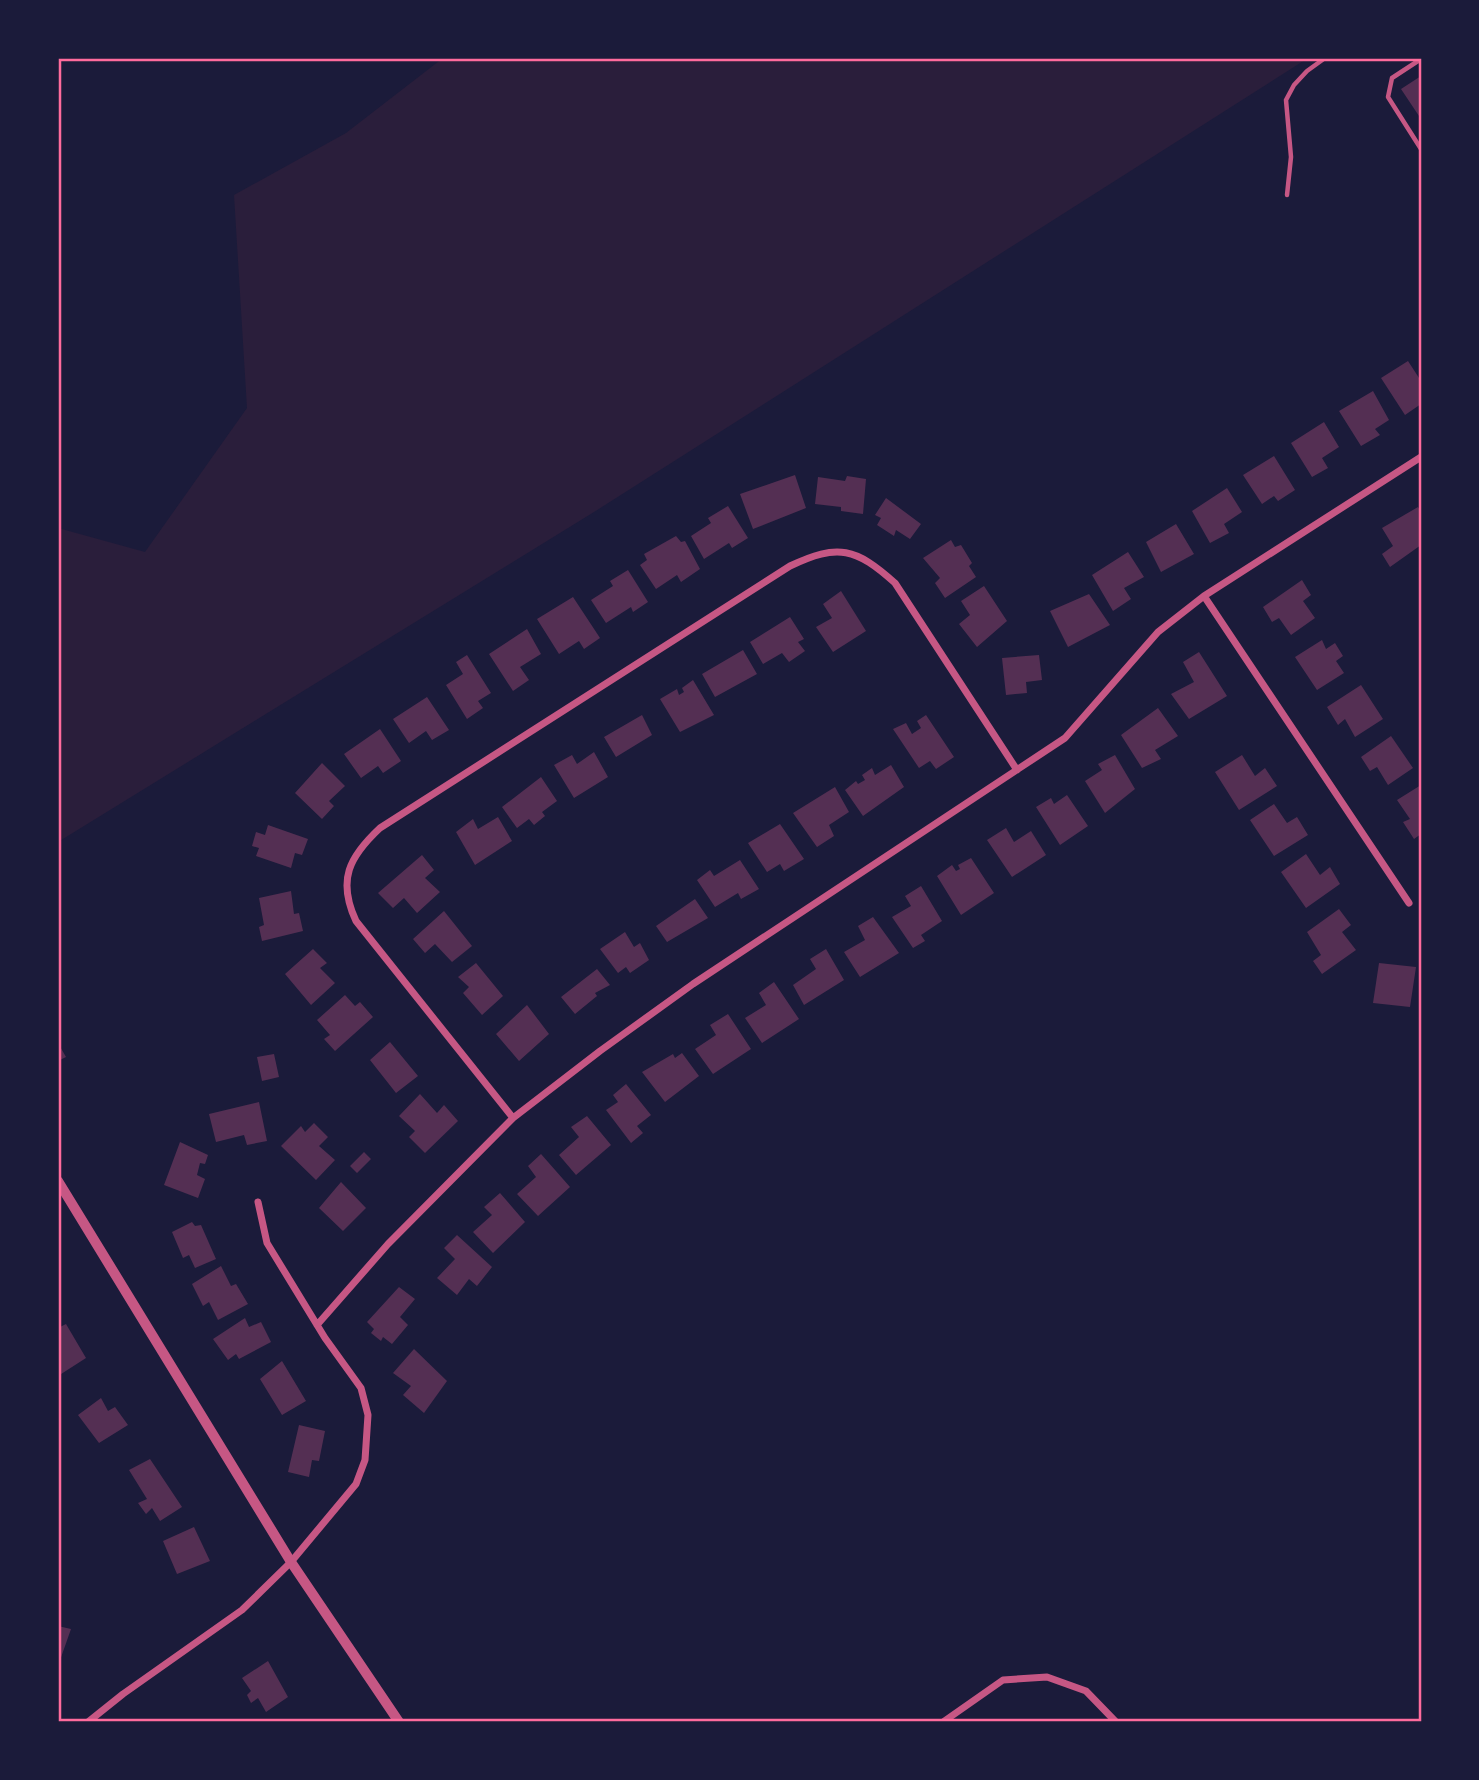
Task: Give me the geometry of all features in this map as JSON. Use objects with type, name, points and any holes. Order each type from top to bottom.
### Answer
[{"type":"street","points":[[317,1325],[388,1244],[513,1118],[693,984],[1065,738],[1157,632],[1204,596],[1421,457]]},
{"type":"street","points":[[513,1118],[356,921],[348,903],[346,882],[351,861],[363,843],[380,828],[790,566],[831,551],[853,554],[873,563],[895,583],[1017,770]]},
{"type":"street","points":[[1204,596],[1409,903]]},
{"type":"street","points":[[58,1181],[291,1562],[399,1722]]},
{"type":"street","points":[[88,1722],[242,1610],[291,1562],[356,1484],[365,1460],[368,1415],[362,1388],[317,1325],[267,1243],[258,1202]]},
{"type":"street","points":[[943,1722],[1003,1680],[1047,1676],[1086,1691],[1116,1722]]},
{"type":"street","points":[[956,1713],[958,1722]]},
{"type":"lane","points":[[1287,195],[1291,157],[1286,100],[1300,78],[1325,58]]},
{"type":"lane","points":[[1421,59],[1392,78],[1388,97],[1421,149]]},
{"type":"shaded area","points":[[443,58],[1308,58],[594,512],[58,842],[58,528],[145,552],[247,408],[234,195],[346,133]]},
{"type":"building","points":[[1421,76],[1421,119],[1401,89]]},
{"type":"building","points":[[1408,361],[1421,381],[1421,404],[1405,415],[1381,378]]},
{"type":"building","points":[[1373,391],[1389,420],[1375,429],[1380,435],[1361,446],[1339,411]]},
{"type":"building","points":[[1324,422],[1339,447],[1322,458],[1328,468],[1312,477],[1291,443]]},
{"type":"building","points":[[1274,456],[1295,490],[1278,501],[1274,496],[1262,504],[1243,475]]},
{"type":"building","points":[[795,475],[806,508],[753,529],[740,494]]},
{"type":"building","points":[[847,476],[866,479],[863,514],[841,511],[841,507],[815,504],[818,477],[845,481]]},
{"type":"building","points":[[1227,488],[1242,512],[1224,524],[1229,533],[1210,543],[1192,511]]},
{"type":"building","points":[[886,498],[921,524],[910,539],[896,530],[894,536],[877,525],[881,518],[875,515]]},
{"type":"building","points":[[728,506],[748,538],[732,548],[729,543],[704,559],[691,536],[711,523],[708,518]]},
{"type":"building","points":[[1418,507],[1421,512],[1421,545],[1390,567],[1382,554],[1393,546],[1382,528]]},
{"type":"building","points":[[1176,524],[1194,554],[1161,572],[1146,542]]},
{"type":"building","points":[[676,536],[681,542],[685,541],[700,569],[681,582],[677,575],[656,589],[640,565],[647,560],[644,554]]},
{"type":"building","points":[[951,540],[955,547],[961,545],[972,563],[969,566],[976,577],[945,598],[935,583],[940,578],[923,558]]},
{"type":"building","points":[[1128,552],[1144,577],[1124,588],[1131,599],[1113,611],[1092,575]]},
{"type":"building","points":[[628,570],[648,602],[633,612],[631,607],[606,623],[591,600],[613,586],[610,581]]},
{"type":"building","points":[[1302,580],[1311,595],[1303,601],[1315,618],[1291,635],[1279,618],[1272,622],[1263,607]]},
{"type":"building","points":[[984,586],[1007,621],[977,647],[959,624],[970,615],[961,601]]},
{"type":"building","points":[[841,591],[866,631],[833,652],[816,627],[832,618],[823,604]]},
{"type":"building","points":[[1089,594],[1110,625],[1068,647],[1050,611]]},
{"type":"building","points":[[573,597],[600,638],[584,649],[579,641],[559,654],[537,619]]},
{"type":"building","points":[[790,617],[804,639],[798,642],[805,651],[789,662],[782,653],[763,664],[750,642]]},
{"type":"building","points":[[527,629],[541,654],[520,667],[529,680],[513,691],[489,654]]},
{"type":"building","points":[[1322,640],[1326,649],[1335,643],[1343,656],[1336,661],[1344,673],[1317,690],[1295,657]]},
{"type":"building","points":[[743,650],[757,674],[715,697],[702,674]]},
{"type":"building","points":[[1199,652],[1227,696],[1189,719],[1171,694],[1194,682],[1183,662]]},
{"type":"building","points":[[467,655],[491,693],[478,701],[483,708],[467,719],[446,685],[463,674],[456,662]]},
{"type":"building","points":[[1039,655],[1042,680],[1026,682],[1027,693],[1006,695],[1002,658]]},
{"type":"building","points":[[693,680],[714,715],[680,732],[660,699],[677,689],[679,695],[684,692],[682,688]]},
{"type":"building","points":[[1361,685],[1383,719],[1355,737],[1345,719],[1338,725],[1327,707]]},
{"type":"building","points":[[427,697],[449,730],[432,740],[426,731],[409,743],[393,719]]},
{"type":"building","points":[[1158,708],[1178,736],[1155,750],[1161,759],[1142,768],[1121,735]]},
{"type":"building","points":[[642,715],[652,735],[616,757],[604,737]]},
{"type":"building","points":[[926,715],[954,757],[936,769],[930,761],[919,768],[893,729],[906,723],[912,734],[921,728],[917,721]]},
{"type":"building","points":[[380,729],[401,761],[383,773],[378,766],[361,778],[344,754]]},
{"type":"building","points":[[1391,736],[1413,768],[1388,785],[1377,767],[1370,771],[1361,757]]},
{"type":"building","points":[[594,752],[608,777],[574,798],[554,765],[572,755],[577,764]]},
{"type":"building","points":[[1115,755],[1135,789],[1105,813],[1085,781],[1102,770],[1098,764]]},
{"type":"building","points":[[1242,755],[1255,776],[1265,768],[1277,786],[1239,810],[1215,772]]},
{"type":"building","points":[[322,763],[345,786],[329,801],[334,806],[322,819],[295,793]]},
{"type":"building","points":[[891,765],[904,787],[863,816],[845,790],[856,781],[858,784],[865,780],[862,775],[872,768],[875,775]]},
{"type":"building","points":[[541,777],[557,801],[542,812],[545,816],[534,825],[529,819],[517,828],[502,807]]},
{"type":"building","points":[[1421,785],[1421,834],[1414,839],[1403,822],[1410,819],[1397,800]]},
{"type":"building","points":[[835,787],[849,812],[829,825],[834,836],[817,847],[793,813]]},
{"type":"building","points":[[1067,795],[1088,826],[1060,845],[1036,807],[1051,798],[1054,804]]},
{"type":"building","points":[[1274,804],[1287,823],[1297,817],[1308,835],[1274,856],[1250,820]]},
{"type":"building","points":[[498,817],[512,841],[475,865],[456,832],[473,819],[478,829]]},
{"type":"building","points":[[780,824],[804,859],[784,871],[780,864],[767,872],[748,843]]},
{"type":"building","points":[[268,825],[308,839],[302,855],[295,853],[291,868],[256,856],[259,848],[252,846],[256,832],[265,835]]},
{"type":"building","points":[[1006,828],[1014,842],[1031,831],[1046,855],[1012,877],[987,840]]},
{"type":"building","points":[[1306,854],[1320,875],[1330,867],[1340,884],[1306,908],[1281,872]]},
{"type":"building","points":[[422,855],[434,870],[425,878],[440,892],[417,913],[404,898],[393,908],[378,893]]},
{"type":"building","points":[[971,858],[994,893],[961,915],[937,876],[952,865],[956,871],[960,869],[958,865]]},
{"type":"building","points":[[740,860],[759,889],[741,899],[738,893],[715,907],[697,880],[710,870],[714,876]]},
{"type":"building","points":[[921,886],[942,921],[921,935],[925,941],[913,948],[892,917],[911,906],[905,896]]},
{"type":"building","points":[[291,891],[294,914],[299,913],[303,931],[262,941],[259,927],[264,925],[259,898]]},
{"type":"building","points":[[695,899],[708,918],[667,942],[656,926]]},
{"type":"building","points":[[1339,909],[1351,925],[1342,932],[1356,950],[1322,974],[1313,961],[1321,955],[1307,932]]},
{"type":"building","points":[[444,911],[472,946],[452,962],[435,944],[425,953],[413,939]]},
{"type":"building","points":[[873,917],[899,953],[860,977],[844,952],[865,940],[858,926]]},
{"type":"building","points":[[625,932],[634,947],[640,943],[649,960],[630,973],[626,967],[618,973],[600,949]]},
{"type":"building","points":[[313,949],[327,963],[320,968],[335,983],[311,1005],[285,974]]},
{"type":"building","points":[[826,949],[844,980],[804,1005],[793,985],[816,969],[810,959]]},
{"type":"building","points":[[476,963],[503,996],[482,1015],[463,993],[469,987],[458,977]]},
{"type":"building","points":[[1379,963],[1416,967],[1410,1007],[1373,1003]]},
{"type":"building","points":[[597,969],[610,985],[595,993],[597,996],[575,1014],[561,997]]},
{"type":"building","points":[[774,982],[799,1019],[762,1043],[745,1018],[766,1005],[759,993]]},
{"type":"building","points":[[345,995],[355,1006],[360,1002],[373,1017],[335,1051],[324,1039],[330,1035],[317,1020]]},
{"type":"building","points":[[527,1005],[549,1034],[519,1061],[496,1034]]},
{"type":"building","points":[[728,1014],[751,1049],[713,1074],[695,1049],[716,1035],[710,1025]]},
{"type":"building","points":[[390,1042],[418,1076],[396,1093],[370,1060]]},
{"type":"building","points":[[58,1043],[66,1057],[58,1061]]},
{"type":"building","points":[[682,1053],[699,1076],[665,1102],[642,1072],[673,1054],[675,1058]]},
{"type":"building","points":[[274,1054],[279,1077],[262,1081],[257,1057]]},
{"type":"building","points":[[626,1084],[651,1115],[637,1126],[643,1133],[631,1143],[606,1110],[618,1102],[613,1095]]},
{"type":"building","points":[[420,1094],[437,1113],[444,1105],[458,1121],[425,1153],[409,1137],[415,1131],[399,1116]]},
{"type":"building","points":[[259,1102],[267,1141],[247,1145],[244,1135],[216,1142],[209,1114]]},
{"type":"building","points":[[587,1116],[611,1145],[576,1175],[559,1155],[579,1137],[571,1127]]},
{"type":"building","points":[[314,1123],[328,1137],[319,1146],[335,1160],[316,1180],[281,1146],[301,1126],[305,1132]]},
{"type":"building","points":[[180,1142],[208,1155],[205,1164],[200,1163],[197,1175],[205,1179],[198,1198],[164,1185]]},
{"type":"building","points":[[364,1152],[371,1159],[357,1173],[350,1166]]},
{"type":"building","points":[[541,1154],[570,1187],[538,1216],[517,1194],[536,1177],[528,1166]]},
{"type":"building","points":[[341,1182],[366,1208],[343,1231],[319,1208]]},
{"type":"building","points":[[500,1193],[525,1222],[493,1253],[473,1232],[492,1215],[484,1207]]},
{"type":"building","points":[[192,1222],[195,1226],[201,1225],[216,1259],[195,1268],[189,1255],[183,1258],[172,1232]]},
{"type":"building","points":[[457,1235],[492,1267],[477,1286],[469,1279],[457,1295],[437,1278],[455,1259],[444,1248]]},
{"type":"building","points":[[221,1266],[231,1286],[236,1284],[248,1304],[218,1320],[209,1302],[203,1306],[192,1284]]},
{"type":"building","points":[[399,1287],[415,1299],[400,1317],[408,1325],[392,1344],[383,1337],[381,1341],[371,1333],[374,1329],[367,1322]]},
{"type":"building","points":[[245,1318],[249,1327],[261,1322],[271,1342],[239,1359],[236,1354],[228,1360],[213,1339]]},
{"type":"building","points":[[66,1324],[86,1358],[58,1376],[58,1328]]},
{"type":"building","points":[[414,1349],[447,1381],[424,1413],[403,1395],[411,1386],[393,1373]]},
{"type":"building","points":[[282,1361],[306,1401],[282,1415],[260,1379]]},
{"type":"building","points":[[101,1398],[108,1411],[115,1407],[128,1425],[99,1443],[78,1415]]},
{"type":"building","points":[[299,1425],[325,1431],[319,1461],[312,1460],[309,1477],[288,1472]]},
{"type":"building","points":[[150,1459],[182,1507],[160,1521],[152,1508],[146,1514],[138,1503],[147,1499],[129,1470]]},
{"type":"building","points":[[194,1527],[210,1561],[177,1574],[163,1541]]},
{"type":"building","points":[[58,1626],[71,1629],[58,1666]]},
{"type":"building","points":[[268,1661],[288,1697],[266,1712],[258,1698],[251,1703],[247,1695],[251,1691],[242,1678]]}]
